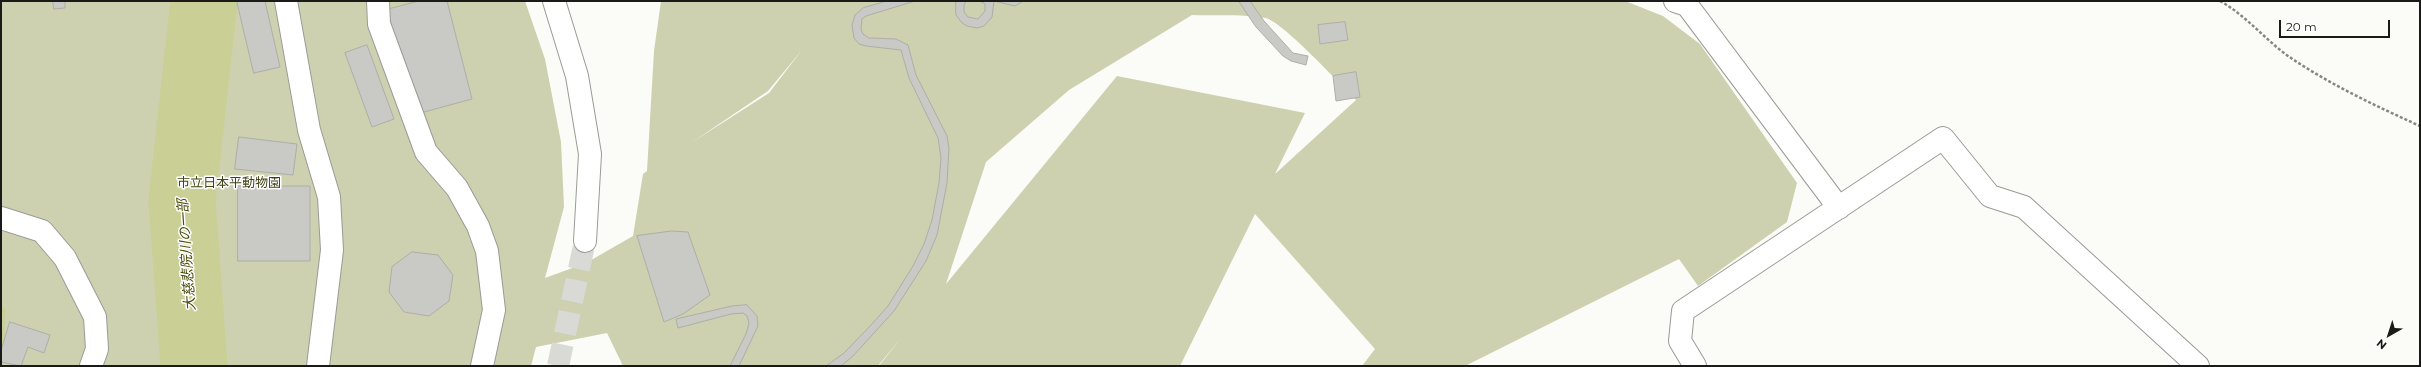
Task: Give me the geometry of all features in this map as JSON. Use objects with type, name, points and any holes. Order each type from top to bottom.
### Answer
[{"type":"street","points":[[286,1],[309,130],[329,197],[332,250],[318,366]]},
{"type":"street","points":[[378,1],[379,24],[426,152],[457,188],[478,226],[487,251],[494,310],[482,366]]},
{"type":"street","points":[[554,1],[577,76],[590,154],[584,241]]},
{"type":"street","points":[[1675,1],[1687,5],[1838,208]]},
{"type":"street","points":[[1695,366],[1680,341],[1683,311],[1943,138],[1990,196],[2024,207],[2198,366]]},
{"type":"street","points":[[1,218],[42,231],[65,258],[95,317],[96,348],[91,366]]},
{"type":"path","points":[[2220,1],[2232,8],[2290,57],[2366,101],[2420,126]]},
{"type":"green space","name":"市立日本平動物園","points":[[1,1],[525,1],[545,59],[561,142],[564,207],[545,278],[586,263],[633,236],[643,174],[647,171],[654,51],[661,1],[1625,1],[1663,16],[1700,44],[1797,183],[1787,222],[1698,286],[1679,259],[1465,366],[1362,366],[1375,349],[1255,214],[1180,366],[879,366],[901,338],[878,366],[623,366],[607,333],[536,347],[531,366],[1,366]],"holes":[[[1192,15],[1247,16],[1265,18],[1273,21],[1297,41],[1356,100],[1275,174],[1305,113],[1117,76],[946,284],[986,162],[1069,90]],[[802,50],[769,93],[691,143],[768,91]]]},
{"type":"shaded area","points":[[1,305],[5,310],[3,366],[1,366]]},
{"type":"building","points":[[53,1],[65,1],[65,8],[54,9]]},
{"type":"building","points":[[237,1],[265,1],[280,67],[254,73]]},
{"type":"building","points":[[419,1],[447,1],[472,99],[413,115],[386,10]]},
{"type":"building","points":[[887,1],[915,1],[866,16],[862,19],[861,29],[863,34],[869,38],[896,39],[908,45],[916,75],[947,136],[949,148],[947,183],[937,235],[926,261],[894,311],[853,356],[841,366],[826,366],[844,353],[888,306],[913,266],[924,244],[932,220],[939,183],[941,158],[938,138],[909,78],[901,50],[866,46],[859,44],[854,38],[852,25],[855,15],[863,8]]},
{"type":"building","points":[[956,1],[966,1],[964,5],[964,12],[968,17],[978,19],[985,11],[985,4],[980,1],[994,1],[992,17],[984,26],[977,28],[967,26],[962,23],[956,15]]},
{"type":"building","points":[[994,1],[1023,1],[1015,6]]},
{"type":"building","points":[[1239,1],[1250,1],[1264,21],[1293,53],[1308,56],[1306,65],[1291,61],[1283,56],[1256,27]]},
{"type":"building","points":[[1345,22],[1348,40],[1320,44],[1318,25]]},
{"type":"building","points":[[367,45],[394,119],[372,127],[345,53]]},
{"type":"building","points":[[1356,72],[1360,97],[1336,101],[1333,76]]},
{"type":"building","points":[[239,137],[297,144],[293,175],[235,169]]},
{"type":"building","points":[[238,186],[310,186],[310,261],[238,261]]},
{"type":"building","points":[[672,231],[688,232],[710,295],[683,314],[664,322],[637,236]]},
{"type":"building","points":[[412,252],[438,255],[453,275],[449,301],[429,316],[404,312],[389,292],[392,267]]},
{"type":"building","points":[[747,305],[757,316],[758,326],[739,366],[730,366],[746,334],[749,323],[747,316],[743,313],[731,314],[678,328],[676,319],[732,306]]},
{"type":"building","points":[[10,322],[50,335],[44,353],[28,347],[21,366],[1,362],[1,351]]},
{"type":"waterway","name":"大慈悲院川の一部","points":[[194,366],[182,201],[204,1]]},
{"type":"tunnel","points":[[558,366],[585,241]]}]
